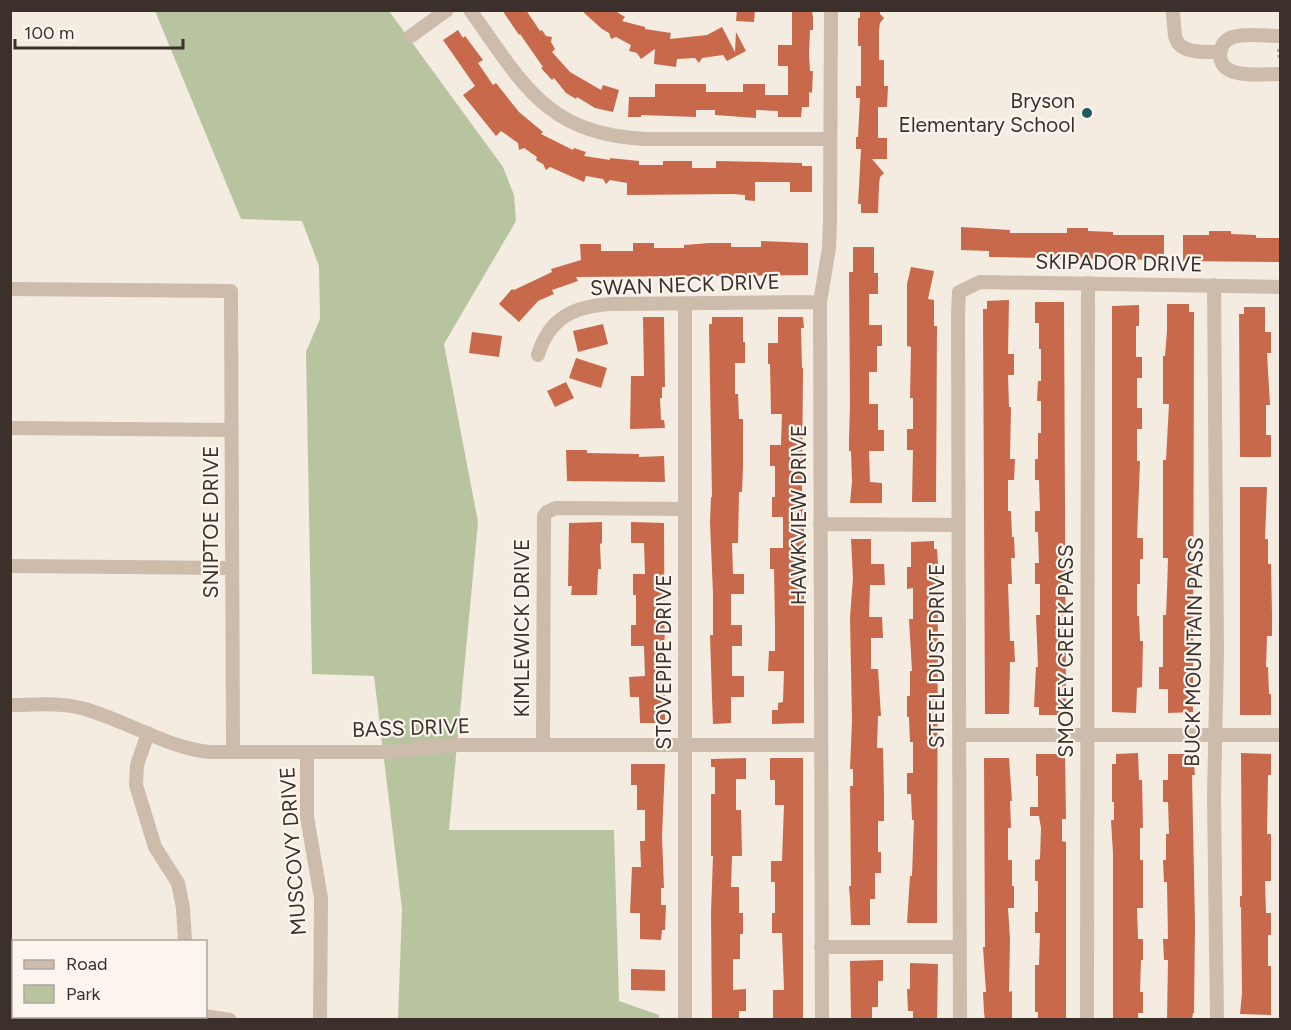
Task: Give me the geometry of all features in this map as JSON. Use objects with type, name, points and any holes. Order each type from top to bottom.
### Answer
[{"type":"street","points":[[411,36],[447,10]]},
{"type":"street","points":[[470,10],[525,88],[566,121],[590,131],[616,138],[645,139],[829,139]]},
{"type":"street","name":"HAWKVIEW DRIVE","points":[[822,1020],[820,302],[829,239],[831,10]]},
{"type":"street","points":[[1172,10],[1176,40],[1179,44],[1195,51],[1220,52]]},
{"type":"street","points":[[1279,36],[1232,37],[1222,45],[1220,52],[1221,62],[1227,69],[1236,73],[1280,74]]},
{"type":"street","name":"SKIPADOR DRIVE","points":[[959,292],[980,282],[1281,287]]},
{"type":"street","name":"SMOKEY CREEK PASS","points":[[1087,1020],[1088,283]]},
{"type":"street","name":"BUCK MOUNTAIN PASS","points":[[1214,285],[1217,641],[1214,797],[1217,1020]]},
{"type":"street","name":"SNIPTOE DRIVE","points":[[10,289],[231,291],[233,752]]},
{"type":"street","name":"STEEL DUST DRIVE","points":[[959,292],[960,1020]]},
{"type":"street","name":"SWAN NECK DRIVE","points":[[538,355],[546,336],[556,323],[577,310],[611,303],[820,302]]},
{"type":"street","name":"STOVEPIPE DRIVE","points":[[685,304],[685,1020]]},
{"type":"street","points":[[10,428],[231,430]]},
{"type":"street","name":"KIMLEWICK DRIVE","points":[[543,745],[543,521],[547,512],[556,508],[685,509]]},
{"type":"street","points":[[820,524],[958,525]]},
{"type":"street","points":[[10,566],[232,568]]},
{"type":"street","name":"BASS DRIVE","points":[[10,705],[83,708],[199,751],[399,751],[452,745],[821,745]]},
{"type":"street","points":[[148,733],[137,765],[136,785],[155,847],[178,883],[183,908],[185,940]]},
{"type":"street","points":[[959,735],[1281,735]]},
{"type":"street","name":"MUSCOVY DRIVE","points":[[307,752],[307,817],[319,881],[322,916],[320,1020]]},
{"type":"street","points":[[821,947],[959,947]]},
{"type":"street","points":[[207,1017],[230,1020]]},
{"type":"path","points":[[1279,36],[1280,74]]},
{"type":"green space","points":[[155,11],[389,11],[503,167],[514,195],[516,221],[444,344],[478,522],[449,830],[614,830],[619,1001],[659,1015],[659,1019],[398,1019],[402,909],[374,676],[312,674],[306,352],[320,319],[319,266],[302,221],[241,219]]},
{"type":"building","points":[[502,10],[526,10],[540,31],[552,37],[551,42],[555,49],[552,52],[570,72],[601,90],[603,85],[619,90],[613,112],[595,108],[566,93],[554,78],[552,80],[541,68],[543,67]]},
{"type":"building","points":[[581,10],[614,10],[625,17],[622,21],[645,27],[645,29],[671,33],[670,39],[707,35],[722,27],[735,52],[736,32],[746,51],[727,61],[723,55],[702,58],[699,63],[695,58],[677,59],[676,67],[654,64],[655,49],[641,59],[637,53],[629,51],[631,45],[616,37],[611,39],[609,33]]},
{"type":"building","points":[[737,10],[755,10],[754,22],[736,21]]},
{"type":"building","points":[[792,10],[812,10],[813,18],[809,54],[810,71],[813,71],[812,93],[809,92],[809,107],[802,107],[801,117],[778,117],[778,111],[756,110],[756,118],[715,115],[715,110],[696,110],[696,117],[641,115],[641,117],[628,117],[629,97],[655,97],[655,84],[706,84],[706,92],[743,92],[743,84],[765,84],[765,95],[788,95],[788,66],[778,66],[778,45],[792,45]]},
{"type":"building","points":[[860,10],[880,10],[884,18],[879,30],[879,60],[884,60],[884,86],[888,86],[887,107],[878,107],[878,138],[887,138],[887,159],[872,159],[884,173],[880,177],[878,213],[861,213],[861,204],[858,204],[861,149],[856,149],[860,98],[856,98],[856,86],[861,86],[861,46],[858,46]]},
{"type":"building","points":[[458,30],[483,60],[478,63],[493,85],[496,83],[519,112],[543,132],[541,134],[573,150],[574,148],[586,152],[584,156],[639,161],[639,165],[663,165],[663,161],[692,161],[692,168],[716,168],[716,161],[802,163],[802,166],[812,166],[812,192],[790,192],[790,182],[755,182],[755,201],[745,200],[745,195],[733,194],[627,195],[627,183],[610,180],[606,184],[603,179],[586,176],[584,182],[550,167],[546,170],[543,164],[536,160],[537,157],[524,148],[519,150],[518,143],[501,131],[496,136],[463,95],[475,86],[443,40]]},
{"type":"building","points":[[961,227],[1010,230],[1010,233],[1067,233],[1067,228],[1088,228],[1088,231],[1113,232],[1113,235],[1164,235],[1164,260],[989,257],[989,251],[961,250]]},
{"type":"building","points":[[1209,231],[1231,231],[1231,234],[1256,235],[1256,238],[1281,238],[1281,262],[1183,261],[1183,235],[1209,235]]},
{"type":"building","points":[[761,241],[808,243],[808,275],[576,277],[578,281],[552,290],[554,294],[538,301],[519,322],[499,304],[512,289],[552,272],[551,269],[581,260],[580,244],[601,244],[601,251],[633,251],[633,243],[654,243],[654,248],[684,248],[684,245],[710,243],[731,243],[731,247],[761,247]]},
{"type":"building","points":[[853,247],[874,247],[874,273],[878,273],[878,294],[869,294],[869,325],[882,325],[882,346],[877,346],[877,372],[869,372],[869,404],[878,404],[878,430],[884,430],[884,451],[869,451],[870,482],[882,483],[882,503],[850,503],[852,482],[851,451],[849,451],[849,272],[853,272]]},
{"type":"building","points":[[911,267],[934,271],[928,299],[934,300],[934,326],[937,326],[936,502],[912,502],[913,450],[907,450],[907,429],[913,429],[913,398],[910,398],[911,347],[907,346],[907,284]]},
{"type":"building","points":[[1009,300],[1008,354],[1014,354],[1014,375],[1008,375],[1009,407],[1011,407],[1010,459],[1015,459],[1014,480],[1008,480],[1008,511],[1011,511],[1015,558],[1011,558],[1012,584],[1008,584],[1010,641],[1014,641],[1015,662],[1010,662],[1009,714],[985,714],[983,309],[987,309],[987,301]]},
{"type":"building","points":[[1035,302],[1064,302],[1066,705],[1062,706],[1062,715],[1039,715],[1039,707],[1034,707],[1036,667],[1038,667],[1036,615],[1040,615],[1040,584],[1035,584],[1035,563],[1039,563],[1035,511],[1040,511],[1039,480],[1035,480],[1035,459],[1038,459],[1038,433],[1041,433],[1041,401],[1037,401],[1038,381],[1041,381],[1041,349],[1039,349],[1039,323],[1035,323]]},
{"type":"building","points":[[1167,304],[1189,304],[1189,312],[1194,312],[1193,712],[1168,713],[1168,689],[1159,689],[1159,667],[1163,667],[1163,615],[1166,615],[1168,558],[1163,558],[1163,460],[1166,460],[1169,404],[1163,404],[1163,356],[1165,356],[1167,331]]},
{"type":"building","points":[[1139,305],[1136,357],[1142,357],[1142,378],[1137,378],[1137,408],[1142,408],[1142,429],[1137,429],[1137,461],[1140,461],[1137,538],[1143,538],[1143,559],[1140,559],[1140,584],[1137,584],[1137,616],[1139,616],[1140,641],[1143,641],[1142,687],[1137,688],[1136,713],[1112,712],[1112,306]]},
{"type":"building","points":[[1244,307],[1265,307],[1265,332],[1271,332],[1271,353],[1267,353],[1270,405],[1266,405],[1266,435],[1271,435],[1271,457],[1240,457],[1239,314],[1244,314]]},
{"type":"building","points":[[643,317],[664,317],[665,387],[662,387],[662,398],[660,398],[661,420],[664,420],[665,428],[630,429],[631,376],[644,376]]},
{"type":"building","points":[[712,317],[743,317],[743,342],[745,342],[745,363],[735,363],[735,394],[738,394],[739,419],[743,419],[743,466],[742,492],[739,492],[738,543],[732,543],[733,574],[744,574],[744,594],[731,594],[731,625],[742,625],[742,646],[732,646],[732,676],[744,676],[744,697],[731,697],[731,723],[713,724],[710,635],[713,635],[713,594],[710,522],[712,497],[709,324],[712,324]]},
{"type":"building","points":[[778,317],[803,317],[804,328],[801,328],[804,723],[772,724],[772,710],[778,710],[778,703],[783,702],[784,671],[768,671],[769,651],[775,651],[774,569],[770,569],[770,548],[783,548],[783,517],[772,517],[772,497],[775,497],[775,466],[770,466],[770,445],[781,445],[782,414],[771,414],[770,364],[768,364],[768,343],[778,343]]},
{"type":"building","points":[[603,324],[608,344],[578,352],[573,331]]},
{"type":"building","points":[[472,332],[502,336],[499,357],[469,353]]},
{"type":"building","points":[[576,358],[607,368],[601,388],[569,378]]},
{"type":"building","points":[[566,382],[574,398],[555,407],[547,391]]},
{"type":"building","points":[[566,450],[587,450],[587,453],[639,454],[639,457],[664,456],[665,482],[567,481]]},
{"type":"building","points":[[1240,487],[1267,487],[1265,539],[1268,539],[1268,564],[1271,564],[1272,636],[1267,636],[1266,667],[1268,667],[1269,694],[1271,694],[1271,715],[1240,715]]},
{"type":"building","points":[[602,522],[601,569],[598,569],[597,595],[571,595],[572,586],[568,586],[569,523]]},
{"type":"building","points":[[631,522],[664,523],[665,723],[640,723],[639,697],[630,697],[629,677],[645,676],[644,646],[631,646],[631,625],[636,625],[633,574],[645,574],[644,543],[631,543]]},
{"type":"building","points":[[851,539],[871,539],[871,564],[884,564],[885,585],[870,585],[869,617],[882,617],[883,638],[871,638],[871,669],[878,669],[881,716],[878,716],[877,748],[883,748],[884,821],[878,821],[881,873],[875,873],[875,899],[870,899],[870,925],[851,925],[849,886],[851,886],[850,786],[853,786],[853,769],[850,769],[852,721],[850,617],[853,578]]},
{"type":"building","points":[[934,541],[938,563],[937,923],[907,923],[910,876],[912,876],[914,820],[912,820],[911,794],[907,794],[907,773],[913,773],[913,742],[910,742],[907,696],[910,696],[910,671],[912,671],[909,619],[913,619],[913,588],[907,589],[907,567],[911,567],[911,542]]},
{"type":"building","points":[[1138,753],[1139,780],[1142,780],[1143,828],[1140,828],[1140,860],[1143,860],[1143,908],[1137,908],[1138,939],[1143,939],[1140,992],[1143,992],[1143,1013],[1138,1013],[1138,1020],[1113,1020],[1111,820],[1114,820],[1114,802],[1112,802],[1112,764],[1116,764],[1116,754]]},
{"type":"building","points":[[1241,753],[1271,754],[1271,775],[1268,775],[1267,834],[1271,834],[1271,881],[1265,881],[1266,913],[1271,913],[1268,966],[1271,966],[1271,1015],[1240,1014],[1242,993]]},
{"type":"building","points":[[1036,754],[1065,754],[1066,819],[1062,819],[1062,841],[1066,842],[1066,1020],[1038,1020],[1038,1012],[1035,1012],[1035,965],[1039,965],[1040,933],[1035,933],[1038,881],[1035,881],[1035,860],[1040,859],[1041,828],[1039,816],[1030,816],[1030,807],[1038,807]]},
{"type":"building","points":[[1168,754],[1190,754],[1190,763],[1194,763],[1195,775],[1192,775],[1195,924],[1192,1020],[1167,1020],[1168,960],[1164,960],[1163,939],[1168,939],[1167,882],[1164,882],[1163,860],[1166,860],[1166,834],[1169,834],[1168,802],[1163,802],[1163,780],[1168,780]]},
{"type":"building","points":[[746,758],[746,779],[736,779],[736,810],[741,810],[742,856],[732,856],[731,887],[739,887],[739,913],[743,913],[740,959],[733,959],[733,990],[746,989],[746,1011],[739,1011],[739,1020],[712,1020],[711,794],[715,794],[715,767],[711,767],[711,759]]},
{"type":"building","points":[[770,758],[803,758],[803,1020],[773,1020],[773,990],[784,990],[782,933],[772,933],[772,913],[775,913],[775,882],[771,882],[771,861],[782,861],[784,805],[775,805],[775,780],[770,780]]},
{"type":"building","points":[[984,758],[1009,758],[1012,801],[1010,801],[1011,828],[1008,828],[1008,860],[1012,860],[1012,886],[1014,886],[1014,908],[1008,908],[1009,992],[1012,991],[1012,1020],[985,1020],[984,1012],[983,992],[986,992],[983,947],[985,947]]},
{"type":"building","points":[[631,764],[665,764],[662,837],[664,888],[661,888],[661,905],[666,905],[665,930],[662,930],[661,940],[640,939],[640,913],[630,913],[632,867],[641,867],[640,841],[645,841],[645,810],[637,810],[637,785],[631,785]]},
{"type":"building","points":[[883,960],[883,981],[878,981],[878,1007],[872,1007],[872,1020],[851,1020],[850,961]]},
{"type":"building","points":[[910,963],[938,964],[937,1020],[913,1020],[913,1011],[908,1011],[907,989],[910,989]]},
{"type":"building","points":[[631,969],[665,970],[665,991],[631,990]]},
{"type":"place","name":"Bryson Elementary School","points":[[1087,113]]}]
